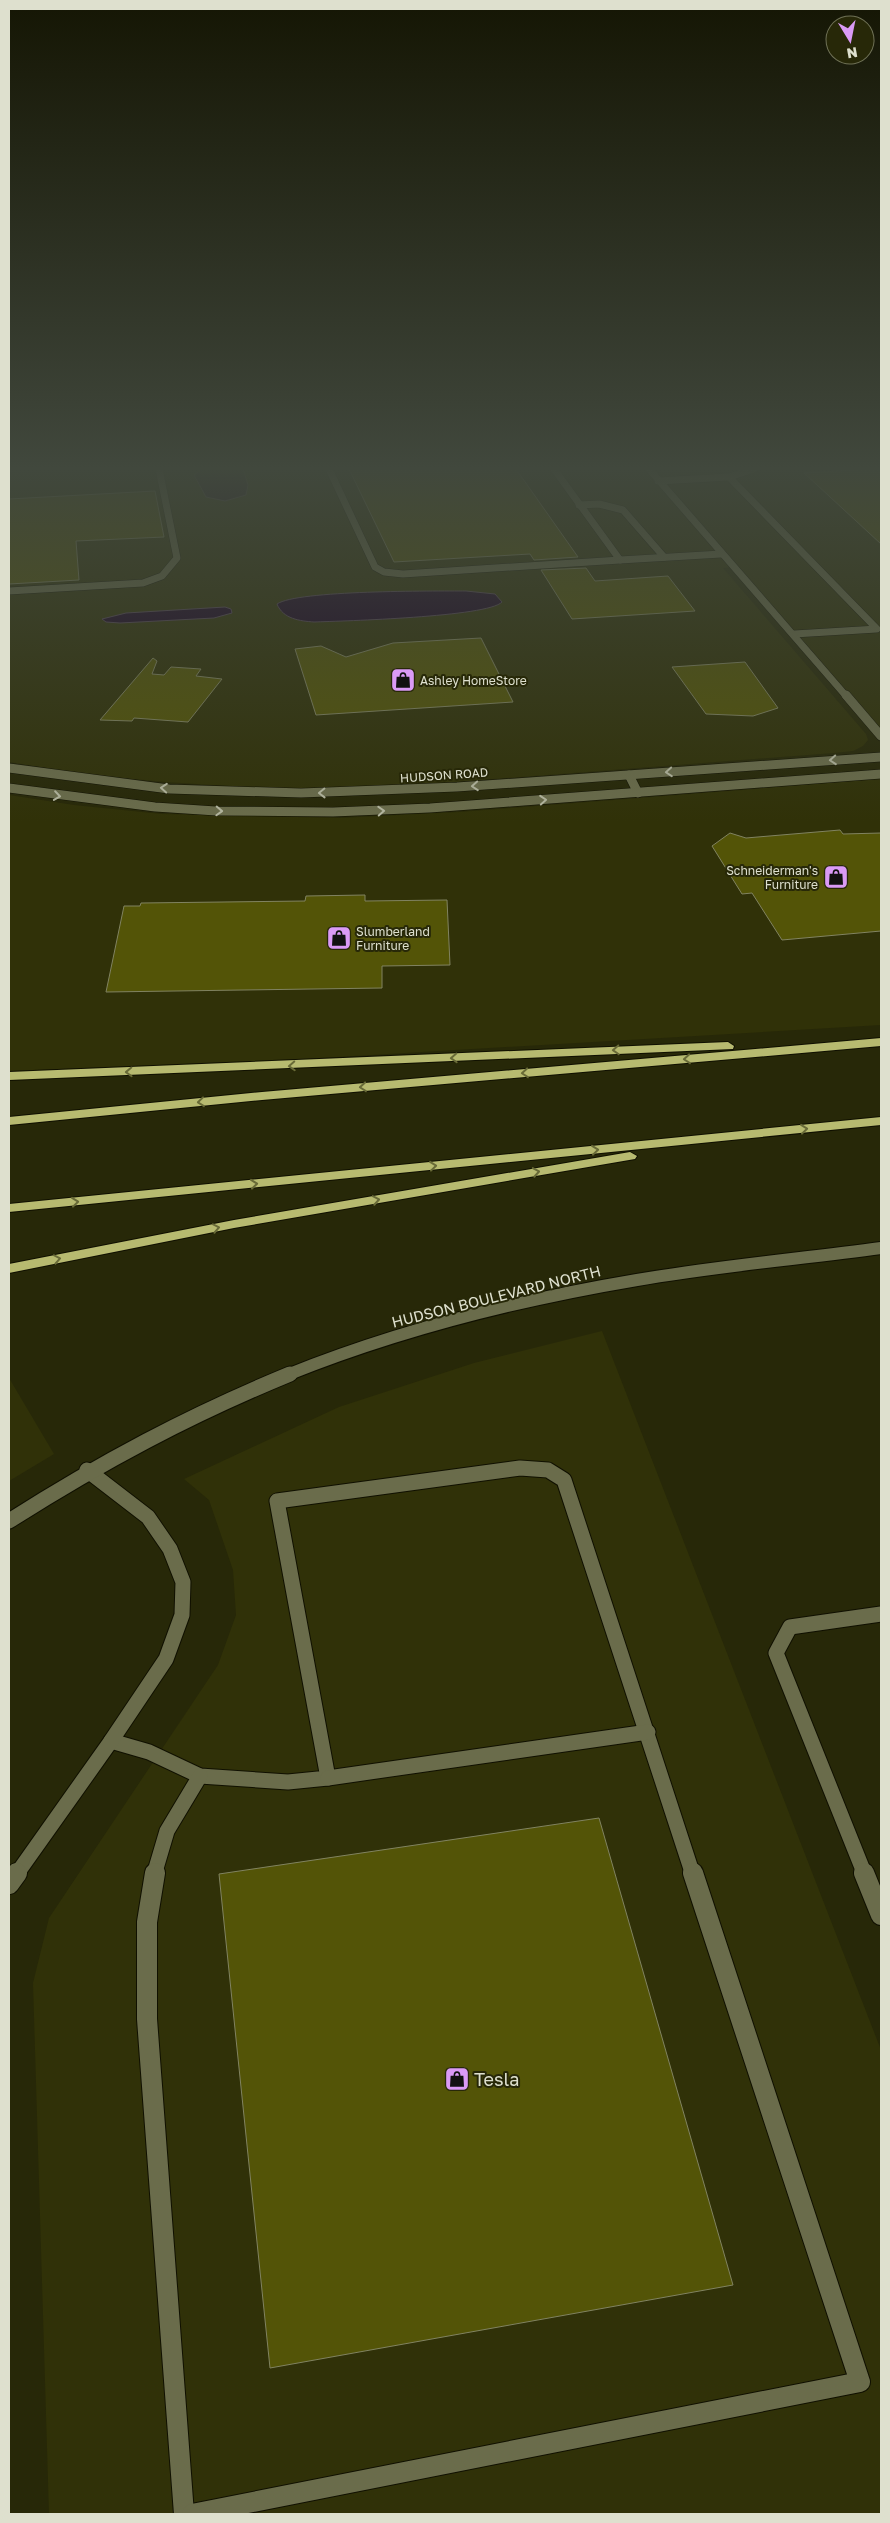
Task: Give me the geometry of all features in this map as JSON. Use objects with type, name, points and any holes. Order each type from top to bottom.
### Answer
[{"type":"highway","points":[[9,1121],[262,1096],[881,1042]]},
{"type":"highway","points":[[9,1076],[230,1069],[666,1047],[857,1044]]},
{"type":"highway","points":[[9,1208],[881,1121]]},
{"type":"highway","points":[[9,1268],[234,1224],[755,1134]]},
{"type":"street","points":[[9,591],[80,587]]},
{"type":"street","points":[[751,587],[881,736]]},
{"type":"street","points":[[794,634],[877,629],[836,587]]},
{"type":"street","name":"HUDSON ROAD","points":[[9,768],[116,784],[222,792],[282,794],[383,792],[881,756]]},
{"type":"street","points":[[9,788],[155,807],[280,812],[374,811],[881,774]]},
{"type":"street","points":[[628,775],[638,793]]},
{"type":"street","name":"HUDSON BOULEVARD NORTH","points":[[9,1521],[87,1470],[180,1422],[286,1377],[378,1343],[433,1326],[528,1302],[635,1280],[881,1248]]},
{"type":"street","points":[[192,2514],[860,2382],[573,1502],[564,1480],[548,1470],[520,1468],[277,1501],[328,1778]]},
{"type":"street","points":[[9,1884],[112,1740],[166,1659],[182,1615],[183,1582],[170,1549],[148,1517],[87,1470]]},
{"type":"street","points":[[881,1614],[790,1627],[776,1653],[881,1915]]},
{"type":"street","points":[[112,1740],[149,1752],[200,1776],[288,1782],[328,1778],[648,1732]]},
{"type":"street","points":[[184,2514],[147,2019],[147,1922],[154,1875],[168,1831],[200,1776]]},
{"type":"shaded area","points":[[9,587],[739,587],[866,734],[868,740],[863,746],[853,751],[834,753],[428,784],[339,788],[258,788],[165,782],[91,775],[9,762]]},
{"type":"shaded area","points":[[750,587],[881,587],[881,736]]},
{"type":"shaded area","points":[[398,591],[466,591],[495,594],[502,602],[491,607],[444,615],[314,622],[298,620],[288,616],[283,613],[277,604],[290,599],[337,594]]},
{"type":"shaded area","points":[[225,607],[231,609],[232,613],[214,618],[120,623],[106,622],[102,619],[126,613]]},
{"type":"shaded area","points":[[881,779],[881,1025],[287,1060],[9,1071],[9,795],[74,805],[162,814],[339,818],[459,812]]},
{"type":"shaded area","points":[[602,1331],[881,2050],[881,2514],[49,2514],[33,1983],[49,1918],[218,1665],[236,1615],[233,1570],[209,1500],[184,1479],[339,1407],[474,1363]]},
{"type":"shaded area","points":[[9,1378],[54,1454],[9,1481]]},
{"type":"building","points":[[552,587],[676,587],[695,611],[572,619]]},
{"type":"building","name":"Ashley HomeStore","points":[[481,638],[513,702],[316,715],[295,649],[321,646],[346,657],[393,643]]},
{"type":"building","points":[[153,658],[157,661],[152,674],[164,675],[171,667],[201,669],[196,676],[222,679],[188,722],[134,718],[132,721],[100,720]]},
{"type":"building","points":[[745,662],[778,708],[753,716],[706,714],[672,667]]},
{"type":"building","points":[[840,830],[843,834],[881,833],[881,931],[782,940],[752,893],[742,894],[712,846],[730,833],[746,838]]},
{"type":"building","points":[[365,895],[365,901],[447,900],[450,965],[382,966],[382,988],[106,992],[124,906],[140,906],[141,903],[305,901],[306,896]]},
{"type":"building","name":"Tesla","points":[[599,1818],[733,2285],[270,2368],[219,1874]]},
{"type":"place","name":"Ashley HomeStore","points":[[403,680]]},
{"type":"place","name":"Schneiderman's Furniture","points":[[836,877]]},
{"type":"place","name":"Slumberland Furniture","points":[[339,938]]},
{"type":"place","name":"Tesla","points":[[457,2079]]}]
